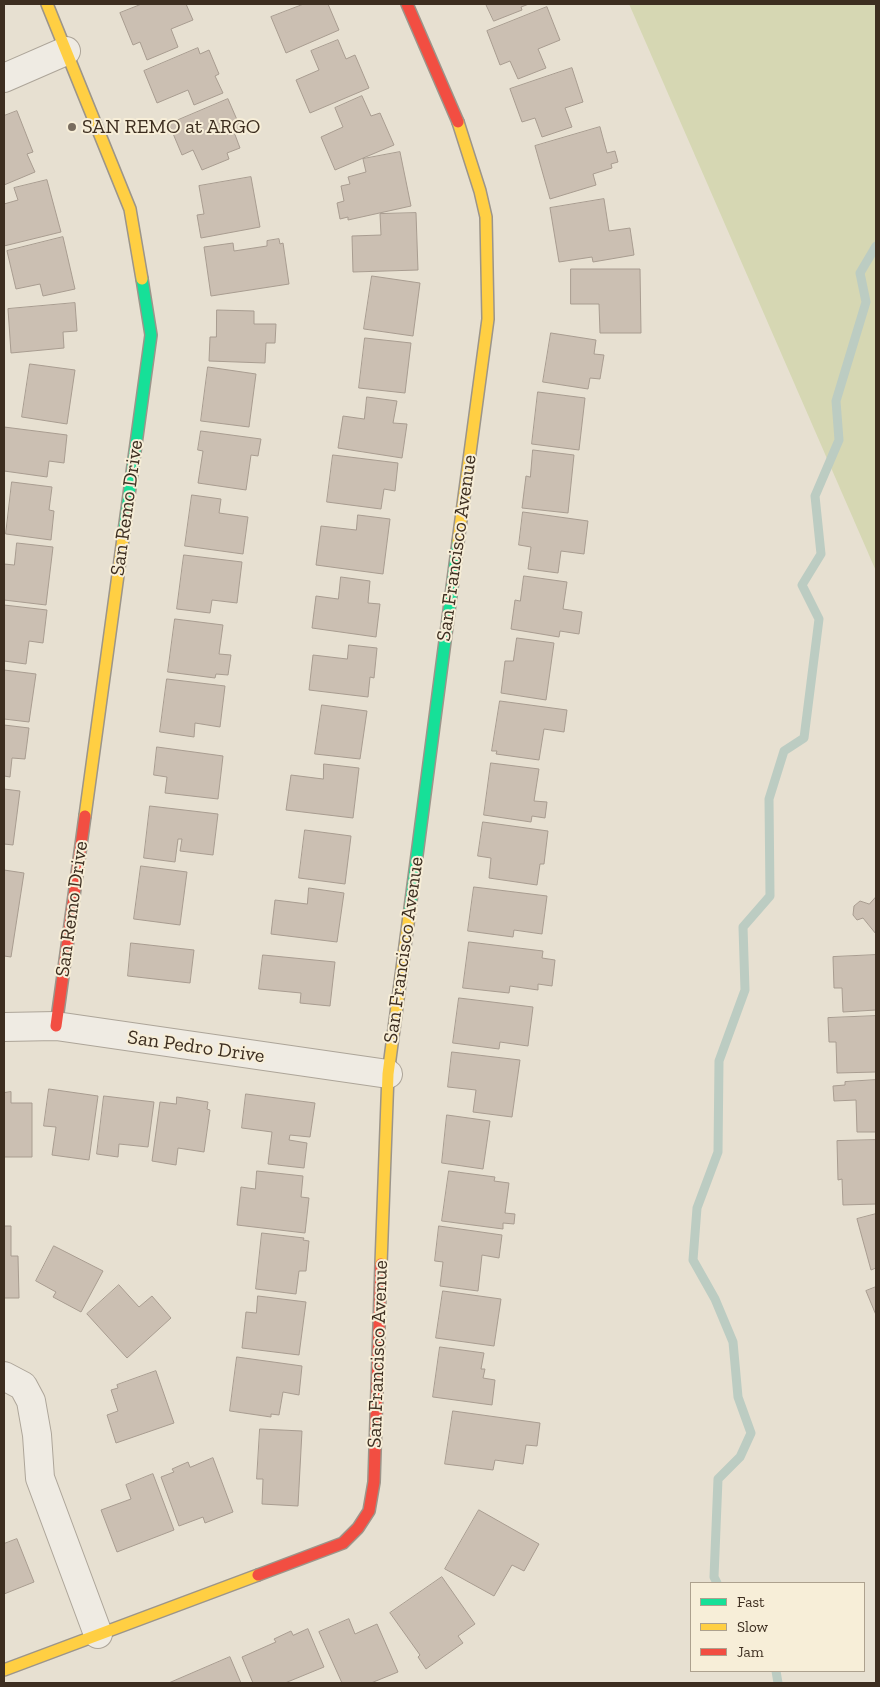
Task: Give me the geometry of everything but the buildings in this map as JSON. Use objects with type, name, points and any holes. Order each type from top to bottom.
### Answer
[{"type":"street","name":"San Remo Drive","points":[[47,4],[130,209],[151,335],[56,1026]]},
{"type":"street","name":"San Francisco Avenue","points":[[4,1670],[343,1543],[358,1528],[369,1511],[374,1482],[388,1074],[488,319],[486,217],[480,191],[455,111],[407,4]]},
{"type":"street","points":[[4,78],[66,51]]},
{"type":"street","name":"San Pedro Drive","points":[[4,1027],[56,1026],[388,1074]]},
{"type":"street","points":[[4,1376],[23,1386],[32,1401],[40,1478],[98,1634]]},
{"type":"green space","points":[[629,4],[876,4],[876,571]]},
{"type":"waterway","points":[[716,1582],[714,1577],[718,1479],[740,1457],[751,1433],[738,1397],[733,1342],[715,1299],[693,1260],[697,1208],[718,1152],[719,1061],[745,990],[743,927],[770,896],[769,799],[784,751],[804,738],[819,619],[802,585],[821,554],[815,496],[839,440],[836,401],[866,302],[860,273],[876,246]]},
{"type":"waterway","points":[[776,1672],[778,1683]]},
{"type":"traffic: fast","points":[[124,531],[151,335],[142,279]]},
{"type":"traffic: fast","points":[[409,916],[458,542]]},
{"type":"traffic: slow","points":[[47,4],[130,209],[142,279]]},
{"type":"traffic: slow","points":[[458,122],[480,191],[486,217],[488,319],[458,542]]},
{"type":"traffic: slow","points":[[85,816],[124,531]]},
{"type":"traffic: slow","points":[[381,1264],[388,1074],[409,916]]},
{"type":"traffic: slow","points":[[4,1670],[258,1575]]},
{"type":"traffic: jam","points":[[407,4],[458,122]]},
{"type":"traffic: jam","points":[[56,1026],[85,816]]},
{"type":"traffic: jam","points":[[258,1575],[343,1543],[358,1528],[369,1511],[374,1482],[381,1264]]},
{"type":"place","name":"SAN REMO at ARGO","points":[[72,127]]}]
